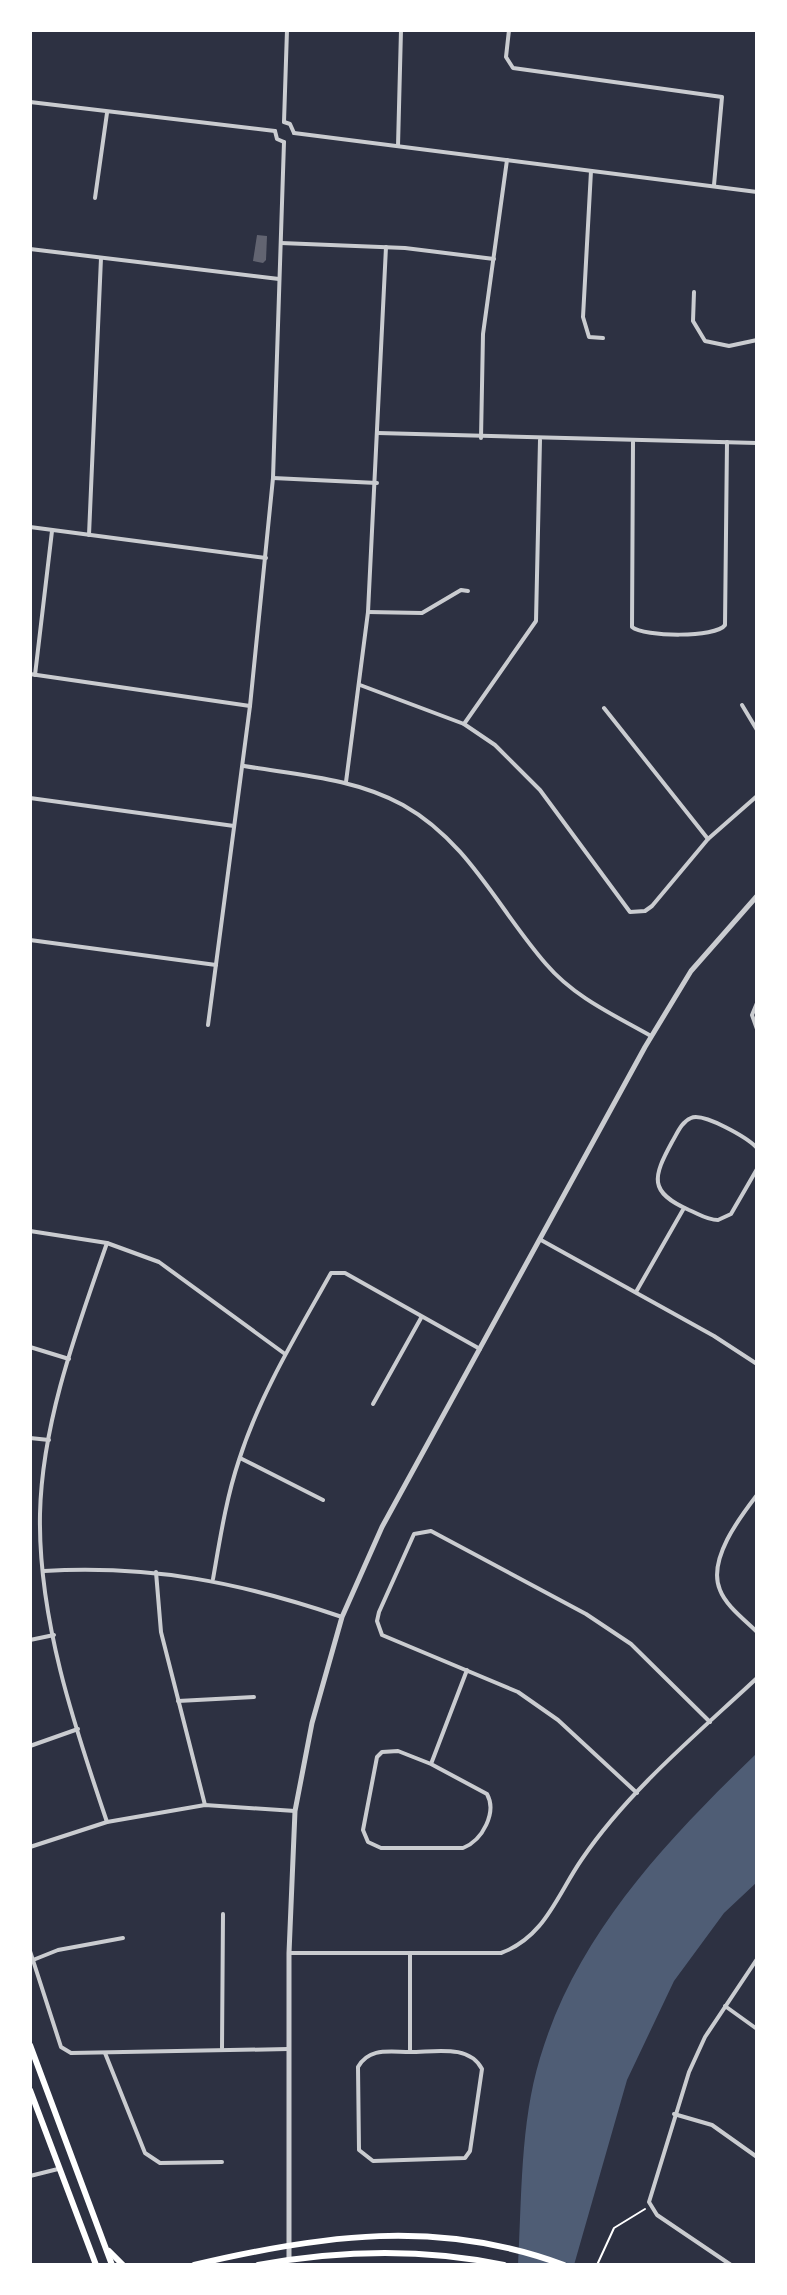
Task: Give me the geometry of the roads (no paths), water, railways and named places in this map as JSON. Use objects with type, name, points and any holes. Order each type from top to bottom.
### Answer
[{"type":"main road","points":[[30,2045],[112,2265]]},
{"type":"main road","points":[[30,2090],[96,2265]]},
{"type":"main road","points":[[194,2265],[287,2243],[366,2235],[432,2237],[500,2247],[564,2265]]},
{"type":"main road","points":[[106,2249],[123,2265]]},
{"type":"main road","points":[[258,2265],[289,2259],[388,2252],[436,2254],[502,2265]]},
{"type":"street","points":[[275,131],[284,122],[287,30]]},
{"type":"street","points":[[398,146],[401,30]]},
{"type":"street","points":[[509,30],[506,57],[513,68],[722,97],[714,185]]},
{"type":"street","points":[[30,102],[275,131]]},
{"type":"street","points":[[95,198],[107,112]]},
{"type":"street","points":[[284,122],[290,124],[294,133]]},
{"type":"street","points":[[275,131],[277,139],[284,142]]},
{"type":"street","points":[[208,1025],[243,766],[273,478],[284,142],[294,133],[757,192]]},
{"type":"street","points":[[481,438],[483,334],[507,160]]},
{"type":"street","points":[[591,171],[583,317],[589,337],[603,338]]},
{"type":"street","points":[[281,243],[386,247],[494,259]]},
{"type":"street","points":[[346,782],[368,612],[377,483],[386,247]]},
{"type":"street","points":[[30,249],[279,279]]},
{"type":"street","points":[[89,535],[101,258]]},
{"type":"street","points":[[694,292],[693,321],[705,341],[729,346],[757,340]]},
{"type":"street","points":[[378,433],[540,440],[757,443]]},
{"type":"street","points":[[464,724],[536,621],[540,440]]},
{"type":"street","points":[[633,442],[632,627],[647,633],[713,634],[725,625],[727,442]]},
{"type":"street","points":[[273,478],[377,483]]},
{"type":"street","points":[[30,527],[266,558]]},
{"type":"street","points":[[52,531],[33,675],[250,706]]},
{"type":"street","points":[[368,612],[422,613],[461,590],[468,591]]},
{"type":"street","points":[[360,685],[464,724],[521,768],[630,912],[645,911],[652,906],[708,839],[757,796]]},
{"type":"street","points":[[742,705],[757,730]]},
{"type":"street","points":[[604,708],[708,839]]},
{"type":"street","points":[[243,766],[346,782],[404,806],[436,828],[477,869],[528,941],[562,980],[584,998],[651,1036]]},
{"type":"street","points":[[30,798],[234,826]]},
{"type":"street","points":[[289,2259],[289,1953],[295,1811],[312,1723],[342,1617],[382,1527],[651,1036],[691,971],[757,896]]},
{"type":"street","points":[[30,940],[216,965]]},
{"type":"street","points":[[757,1003],[752,1015],[757,1029]]},
{"type":"street","points":[[757,1148],[704,1117],[688,1119],[656,1176],[660,1191],[684,1208],[711,1220],[726,1219],[757,1169]]},
{"type":"street","points":[[636,1292],[684,1208]]},
{"type":"street","points":[[30,1231],[107,1243],[140,1254],[178,1274],[285,1354]]},
{"type":"street","points":[[541,1240],[756,1361]]},
{"type":"street","points":[[107,1243],[69,1359],[49,1440],[40,1513],[44,1571],[54,1635],[78,1729],[107,1822]]},
{"type":"street","points":[[213,1579],[225,1509],[239,1458],[285,1354],[331,1273],[337,1272],[480,1349]]},
{"type":"street","points":[[373,1404],[421,1318]]},
{"type":"street","points":[[30,1347],[69,1359]]},
{"type":"street","points":[[30,1438],[49,1440]]},
{"type":"street","points":[[239,1458],[323,1500]]},
{"type":"street","points":[[757,1495],[740,1516],[720,1561],[717,1579],[727,1601],[757,1632]]},
{"type":"street","points":[[637,1793],[558,1720],[518,1692],[382,1635],[378,1628],[379,1612],[414,1534],[431,1531],[586,1614],[631,1644],[710,1722]]},
{"type":"street","points":[[44,1571],[100,1568],[213,1579],[342,1617]]},
{"type":"street","points":[[156,1572],[161,1632],[205,1805]]},
{"type":"street","points":[[30,1640],[54,1635]]},
{"type":"street","points":[[431,1764],[467,1670]]},
{"type":"street","points":[[289,1953],[501,1953],[521,1946],[537,1932],[607,1825],[757,1678]]},
{"type":"street","points":[[178,1701],[254,1697]]},
{"type":"street","points":[[30,1746],[78,1729]]},
{"type":"street","points":[[398,1751],[431,1764],[487,1794],[492,1802],[490,1818],[474,1842],[463,1848],[381,1848],[368,1842],[363,1830],[377,1757],[382,1752],[398,1751]]},
{"type":"street","points":[[30,1847],[107,1822],[205,1805],[295,1811]]},
{"type":"street","points":[[222,2048],[223,1914]]},
{"type":"street","points":[[33,1960],[58,1950],[123,1938]]},
{"type":"street","points":[[30,1951],[61,2047],[77,2055],[222,2048],[288,2049]]},
{"type":"street","points":[[410,1953],[410,2052]]},
{"type":"street","points":[[731,2265],[651,2208],[650,2195],[674,2114],[705,2037],[757,1959]]},
{"type":"street","points":[[725,2006],[757,2029]]},
{"type":"street","points":[[373,2052],[410,2052],[467,2052],[482,2069],[470,2151],[465,2158],[458,2161],[373,2161],[359,2150],[358,2067],[363,2058],[373,2052]]},
{"type":"street","points":[[105,2053],[145,2153],[160,2163],[222,2162]]},
{"type":"street","points":[[674,2114],[712,2125],[757,2157]]},
{"type":"street","points":[[30,2176],[58,2169]]},
{"type":"water","points":[[757,1753],[757,1882],[724,1913],[674,1981],[627,2080],[574,2265],[518,2265],[529,2109],[540,2058],[556,2013],[577,1970],[628,1892],[690,1820]]}]
